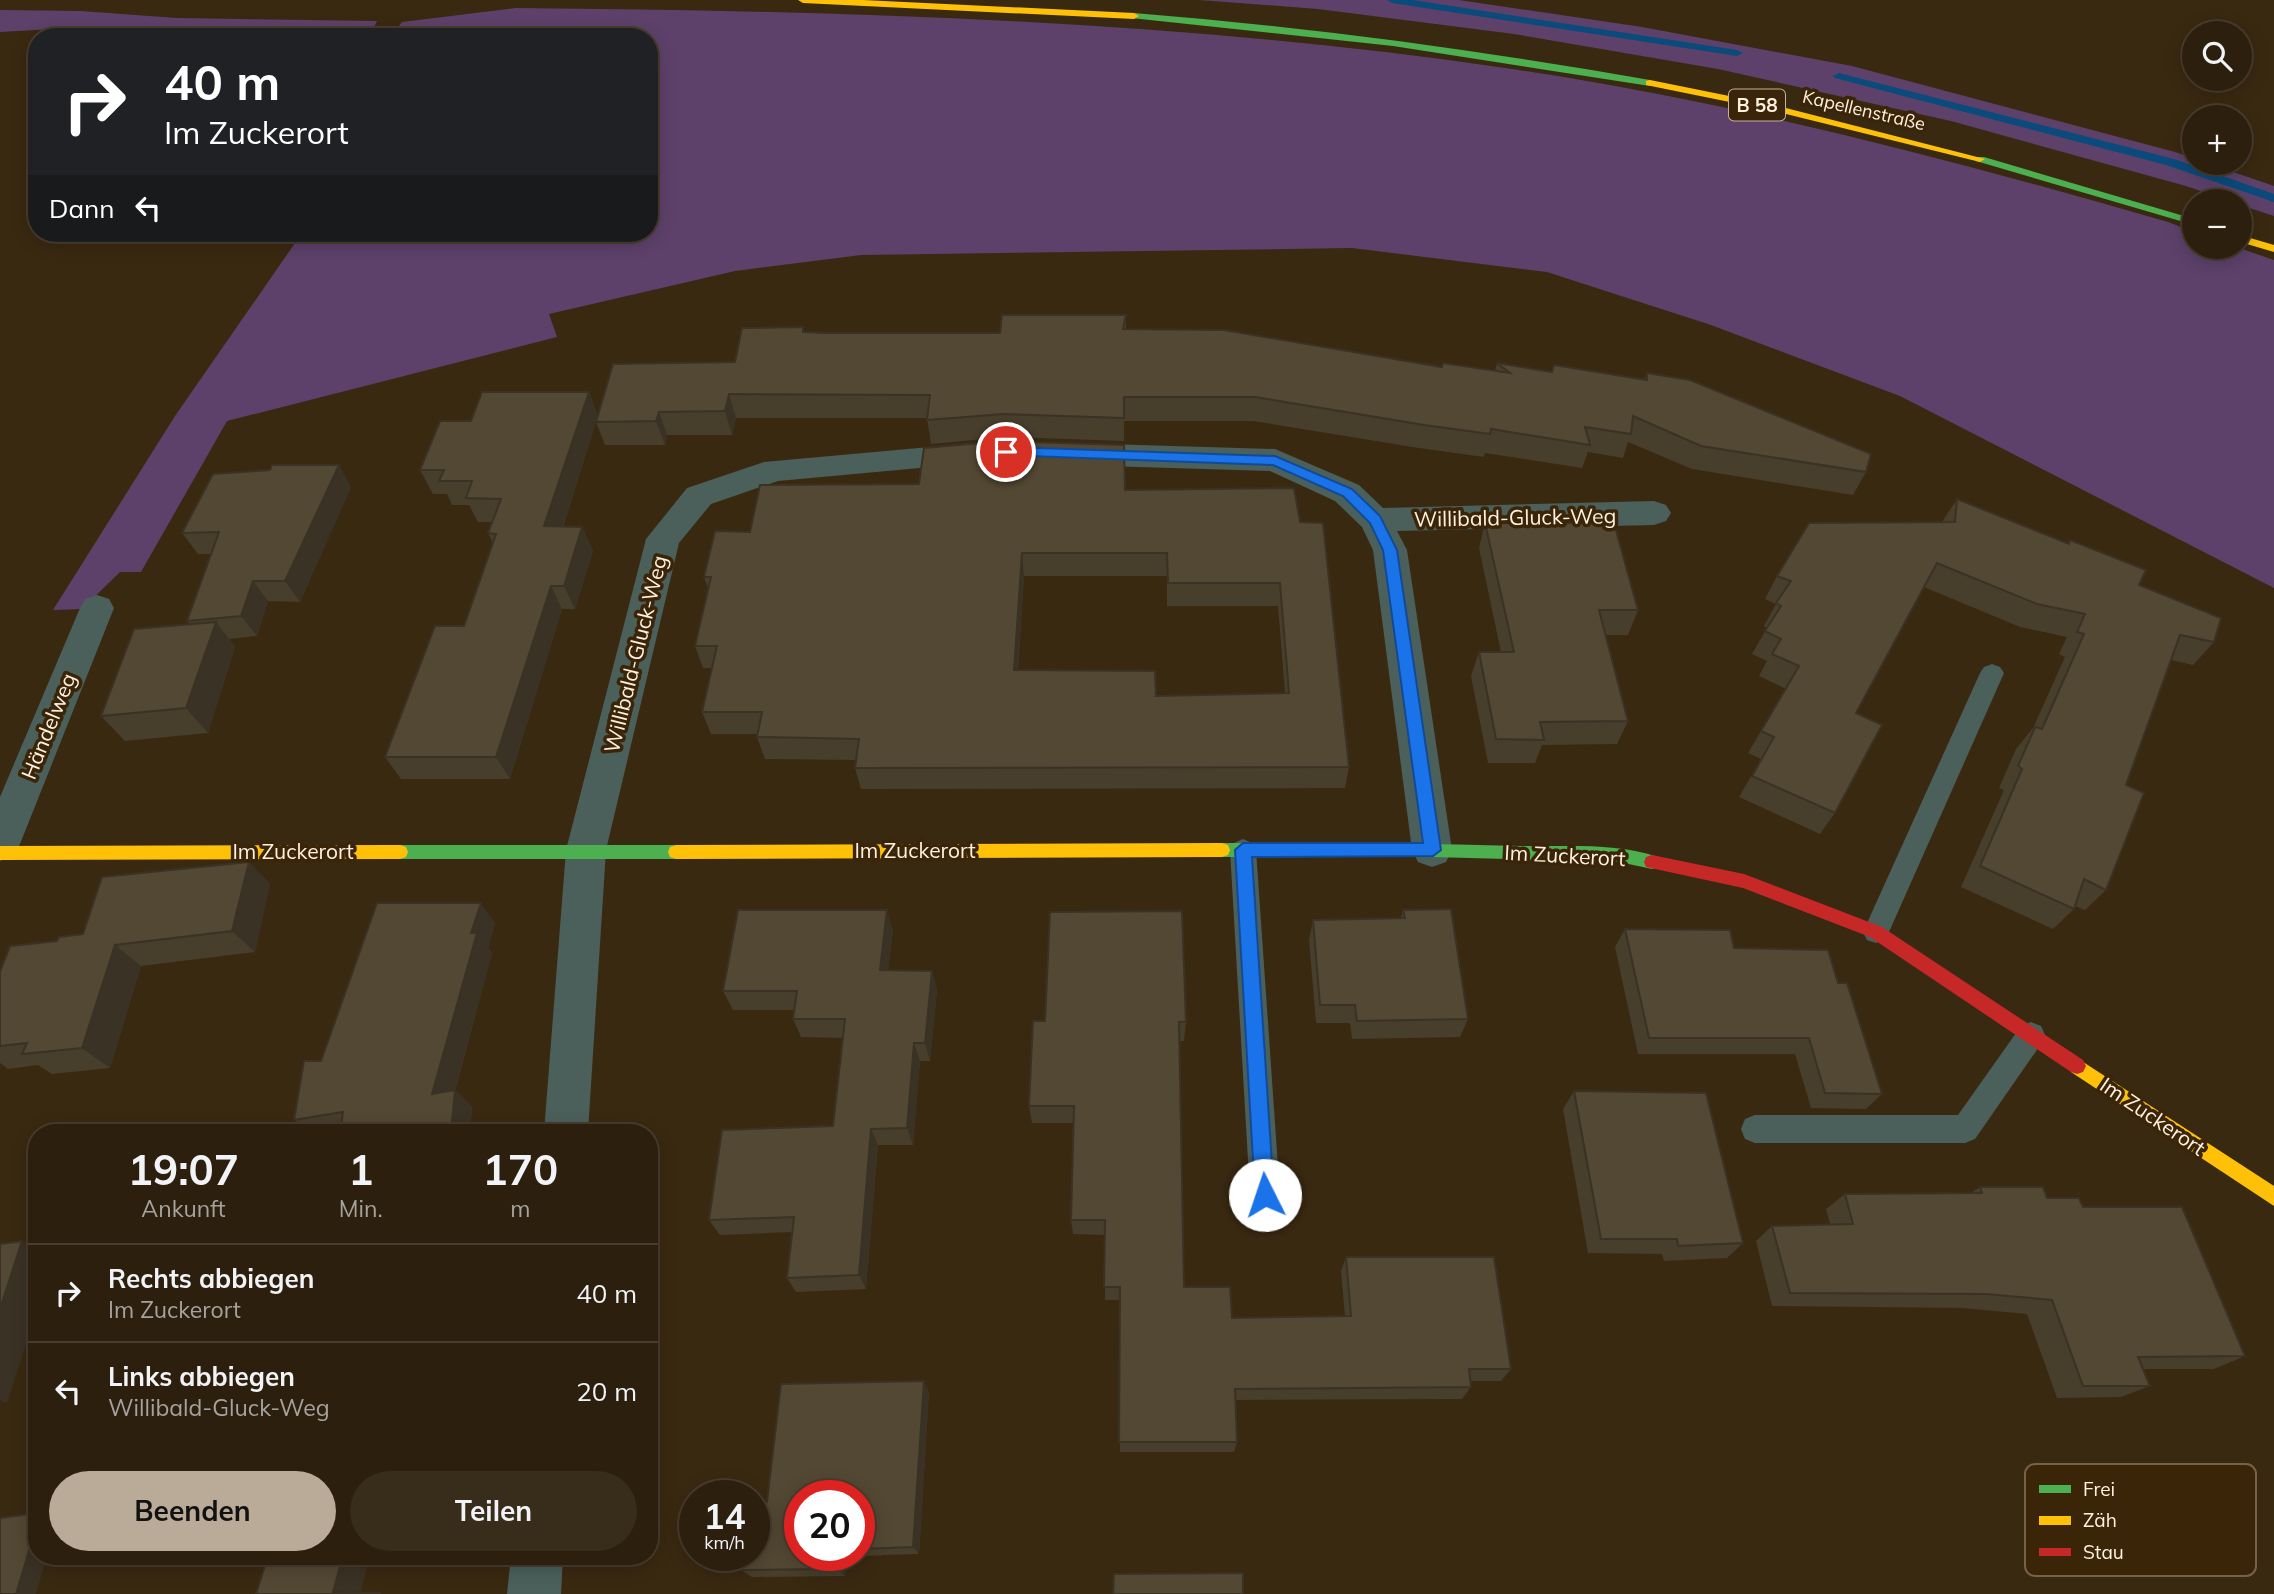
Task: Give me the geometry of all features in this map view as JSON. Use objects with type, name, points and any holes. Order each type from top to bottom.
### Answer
[{"type":"street","name":"Kapellenstraße","points":[[803,0],[1050,12],[1311,32],[1512,59],[1711,95],[1943,148],[2182,218]]},
{"type":"street","points":[[2252,242],[2274,249]]},
{"type":"street","name":"Willibald-Gluck-Weg","points":[[586,850],[663,539],[699,496],[775,470],[1006,452]]},
{"type":"street","name":"Willibald-Gluck-Weg","points":[[1046,453],[1275,460],[1348,492],[1375,520],[1390,550],[1433,850]]},
{"type":"street","name":"Willibald-Gluck-Weg","points":[[1375,520],[1654,513]]},
{"type":"street","name":"Händelweg","points":[[0,844],[97,608]]},
{"type":"street","points":[[567,1124],[586,850]]},
{"type":"street","name":"Im Zuckerort","points":[[0,853],[1433,850],[1619,855],[1744,881],[1876,932],[2274,1197]]},
{"type":"street","points":[[534,1594],[536,1565]]},
{"type":"lane","points":[[1876,932],[1992,673]]},
{"type":"lane","points":[[1243,850],[1265,1195]]},
{"type":"lane","points":[[1755,1129],[1965,1129],[2031,1035]]},
{"type":"shaded area","points":[[1199,0],[1459,0],[1642,27],[1852,66],[2182,154],[2182,175],[2242,175],[2274,186],[2274,216],[2252,209],[2252,189],[2195,189],[1951,121],[1718,69],[1514,34],[1318,9]]},
{"type":"shaded area","points":[[516,8],[764,12],[1012,21],[1259,39],[1382,52],[1589,82],[1757,115],[1922,154],[2168,222],[2182,227],[2182,259],[2252,259],[2252,252],[2274,260],[2274,588],[1900,396],[1711,325],[1547,272],[1352,248],[861,255],[735,271],[549,314],[557,337],[227,421],[141,572],[120,572],[82,609],[53,610],[175,416],[296,242],[658,242],[658,28],[87,27],[28,28],[28,30],[0,32],[0,10],[80,11],[177,18],[377,21],[374,27],[398,27],[402,22]]},
{"type":"building","points":[[1002,315],[1126,315],[1123,329],[1224,330],[1442,367],[1443,363],[1510,373],[1497,363],[1552,372],[1554,365],[1647,380],[1647,373],[1690,380],[1871,454],[1866,472],[1701,446],[1633,416],[1631,434],[1585,427],[1590,445],[1491,429],[1490,434],[1424,425],[1255,397],[1124,397],[1124,418],[1004,414],[927,420],[930,395],[729,394],[725,411],[659,412],[656,421],[596,422],[613,364],[735,362],[742,328],[803,327],[803,332],[826,333],[1000,333]]},
{"type":"building","points":[[482,392],[589,392],[544,526],[582,527],[564,586],[551,586],[496,757],[385,757],[435,626],[464,626],[496,534],[488,533],[501,499],[466,498],[472,481],[439,481],[444,470],[420,470],[440,421],[471,421]]},
{"type":"building","points":[[1004,441],[1124,445],[1125,490],[1294,488],[1300,522],[1323,523],[1349,767],[855,768],[859,739],[757,737],[762,712],[702,712],[717,646],[695,646],[711,577],[704,577],[715,531],[750,532],[760,485],[919,484],[924,448]],"holes":[[[1022,553],[1167,553],[1168,583],[1280,583],[1289,693],[1156,696],[1155,671],[1014,670]]]},
{"type":"building","points":[[272,465],[339,465],[285,581],[253,581],[241,616],[187,621],[219,532],[182,533],[213,474],[270,470]]},
{"type":"building","points":[[1957,499],[2069,544],[2070,540],[2146,570],[2139,585],[2221,618],[2214,642],[2180,635],[2126,785],[2144,793],[2106,890],[2084,879],[2074,909],[1980,866],[2022,769],[2018,766],[2035,727],[2042,729],[2084,634],[2077,632],[2085,614],[2037,604],[1937,563],[1856,713],[1882,725],[1835,813],[1752,776],[1774,737],[1761,731],[1799,666],[1772,654],[1781,639],[1765,631],[1781,606],[1776,603],[1791,581],[1777,576],[1809,523],[1955,522]]},
{"type":"building","points":[[1485,523],[1614,523],[1638,610],[1599,610],[1628,721],[1540,722],[1544,740],[1496,739],[1479,652],[1514,652]]},
{"type":"building","points":[[216,622],[186,708],[101,716],[134,629]]},
{"type":"building","points":[[249,862],[232,931],[115,945],[82,1048],[22,1054],[27,1043],[0,1046],[0,972],[10,946],[57,941],[59,937],[83,934],[102,877]]},
{"type":"building","points":[[377,903],[481,903],[471,933],[477,933],[432,1094],[455,1090],[452,1124],[341,1124],[343,1112],[294,1120],[304,1061],[321,1061]]},
{"type":"building","points":[[1451,909],[1468,1019],[1357,1021],[1355,1005],[1320,1005],[1313,920],[1405,918],[1403,910]]},
{"type":"building","points":[[738,910],[887,910],[880,970],[932,971],[925,1043],[914,1043],[907,1128],[871,1129],[859,1275],[787,1278],[794,1217],[709,1220],[722,1130],[833,1126],[845,1019],[793,1019],[797,991],[723,991]]},
{"type":"building","points":[[1182,911],[1186,1022],[1179,1022],[1184,1287],[1230,1287],[1232,1318],[1351,1316],[1346,1257],[1494,1257],[1511,1369],[1469,1369],[1471,1387],[1235,1389],[1237,1442],[1119,1442],[1120,1287],[1104,1287],[1105,1220],[1071,1220],[1074,1106],[1029,1106],[1033,1021],[1045,1021],[1050,912]]},
{"type":"building","points":[[1625,929],[1730,930],[1734,948],[1828,950],[1838,983],[1847,983],[1882,1094],[1825,1093],[1809,1038],[1649,1038]]},
{"type":"building","points":[[1574,1091],[1706,1093],[1743,1243],[1678,1246],[1677,1239],[1601,1239]]},
{"type":"building","points":[[1980,1187],[2043,1187],[2047,1198],[2079,1198],[2083,1207],[2182,1207],[2245,1356],[2138,1357],[2150,1386],[2083,1386],[2052,1300],[1986,1294],[1790,1293],[1772,1226],[1853,1224],[1845,1194],[1982,1193]]},
{"type":"building","points":[[22,1241],[0,1309],[0,1244]]},
{"type":"building","points":[[924,1381],[913,1547],[875,1548],[875,1480],[784,1480],[784,1570],[770,1570],[770,1480],[781,1384]]},
{"type":"building","points":[[28,1514],[28,1554],[16,1594],[0,1594],[0,1518]]},
{"type":"building","points":[[265,1565],[340,1565],[333,1592],[380,1593],[380,1594],[256,1594]]},
{"type":"building","points":[[1243,1573],[1243,1594],[1113,1594],[1114,1574]]},
{"type":"waterway","points":[[1392,0],[1737,53]]},
{"type":"waterway","points":[[1839,76],[2170,162],[2274,198]]},
{"type":"traffic: fast","points":[[1134,16],[1393,43],[1650,83]]},
{"type":"traffic: fast","points":[[1980,159],[2182,218]]},
{"type":"traffic: fast","points":[[1222,850],[1432,850],[1619,855],[1652,862]]},
{"type":"traffic: fast","points":[[400,852],[676,852]]},
{"type":"traffic: slow","points":[[803,0],[1134,16]]},
{"type":"traffic: slow","points":[[1650,83],[1774,108],[1980,159]]},
{"type":"traffic: slow","points":[[2252,242],[2274,249]]},
{"type":"traffic: slow","points":[[676,852],[1222,850]]},
{"type":"traffic: slow","points":[[0,853],[400,852]]},
{"type":"traffic: slow","points":[[2077,1066],[2274,1197]]},
{"type":"traffic: jam","points":[[1652,862],[1744,881],[1876,932],[2077,1066]]},
{"type":"route","points":[[1006,452],[1275,460],[1348,492],[1375,520],[1390,550],[1433,850],[1243,850],[1265,1195]]}]
